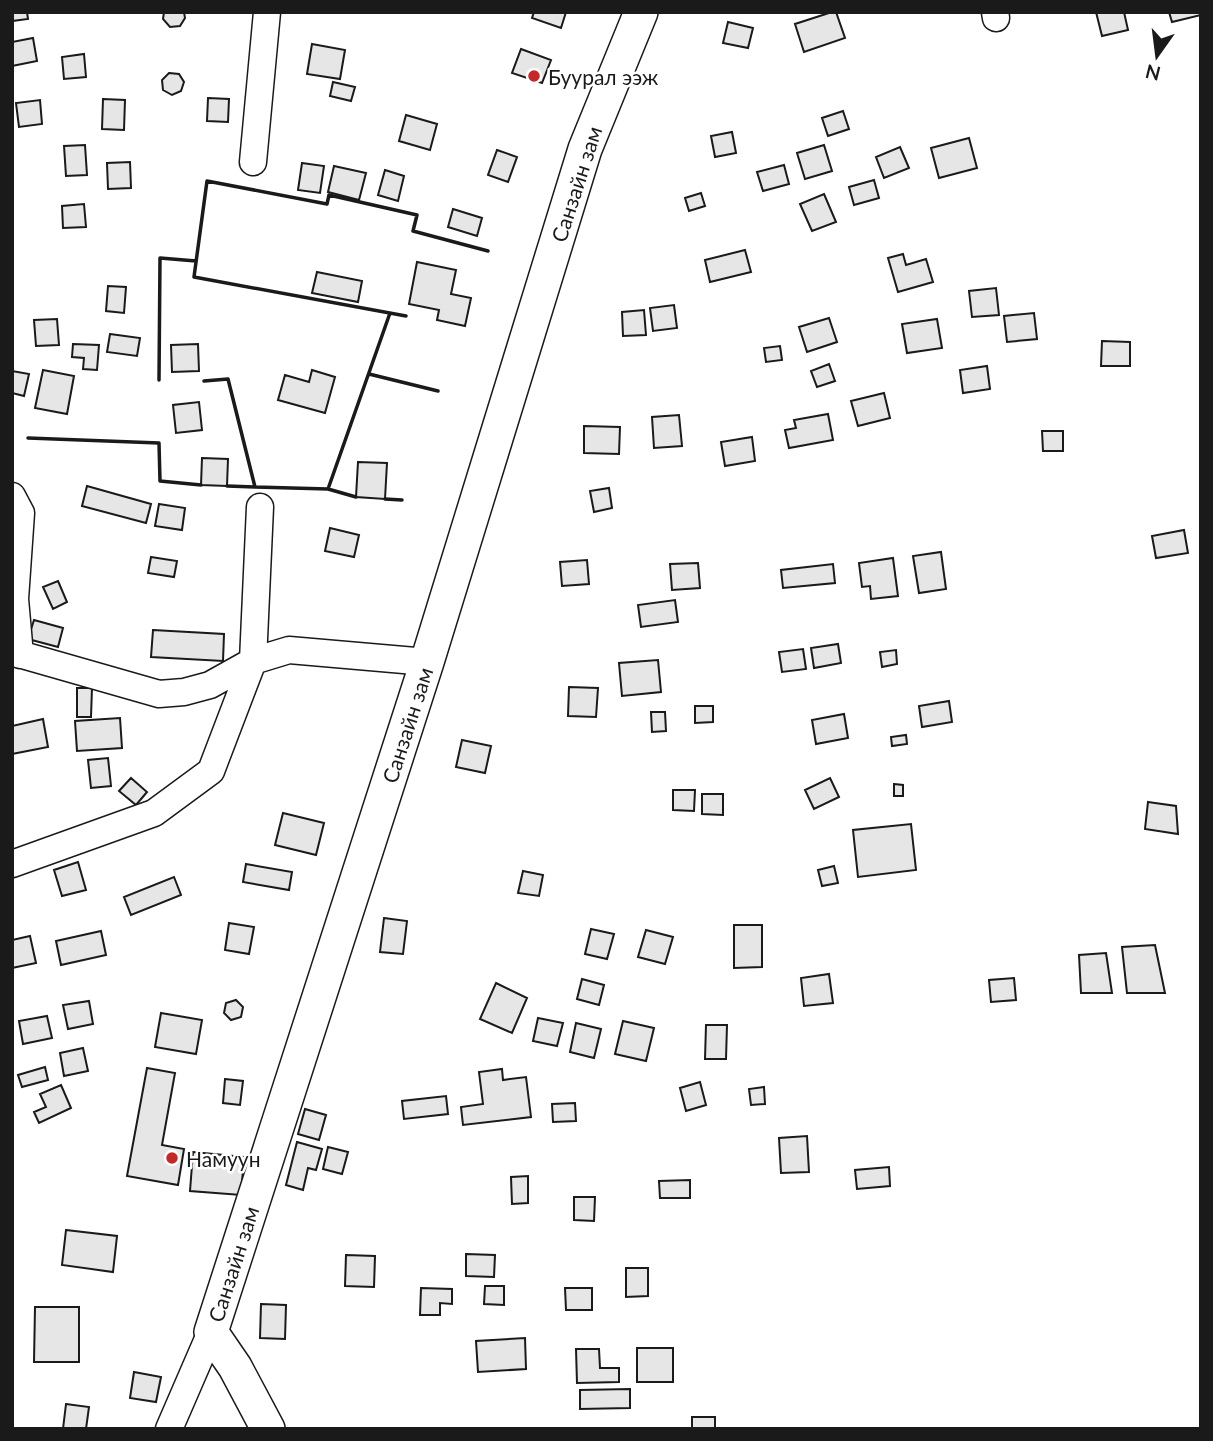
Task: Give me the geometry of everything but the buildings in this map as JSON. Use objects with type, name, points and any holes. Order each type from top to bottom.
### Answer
[{"type":"main road","name":"Санзайн зам","points":[[268,1429],[235,1367],[211,1332],[427,662],[585,149],[641,12]]},
{"type":"street","points":[[253,162],[267,12]]},
{"type":"street","points":[[12,496],[21,513],[15,598],[16,653],[159,694],[184,692],[210,685],[253,661],[289,650],[427,662]]},
{"type":"street","points":[[12,864],[154,813],[211,771],[253,661],[260,507]]},
{"type":"street","points":[[169,1429],[211,1332]]},
{"type":"wall","points":[[406,316],[194,277],[207,181],[327,204],[329,195],[417,215],[413,231],[488,251]]},
{"type":"wall","points":[[159,380],[160,258],[196,261]]},
{"type":"wall","points":[[204,381],[228,379],[255,487],[328,489],[390,313]]},
{"type":"wall","points":[[369,374],[438,391]]},
{"type":"wall","points":[[28,438],[159,443],[160,481],[201,485]]},
{"type":"wall","points":[[227,486],[255,487]]},
{"type":"wall","points":[[328,489],[356,497]]},
{"type":"wall","points":[[385,499],[402,500]]},
{"type":"place","name":"Буурал ээж","points":[[534,76]]},
{"type":"place","name":"Намуун","points":[[172,1158]]}]
